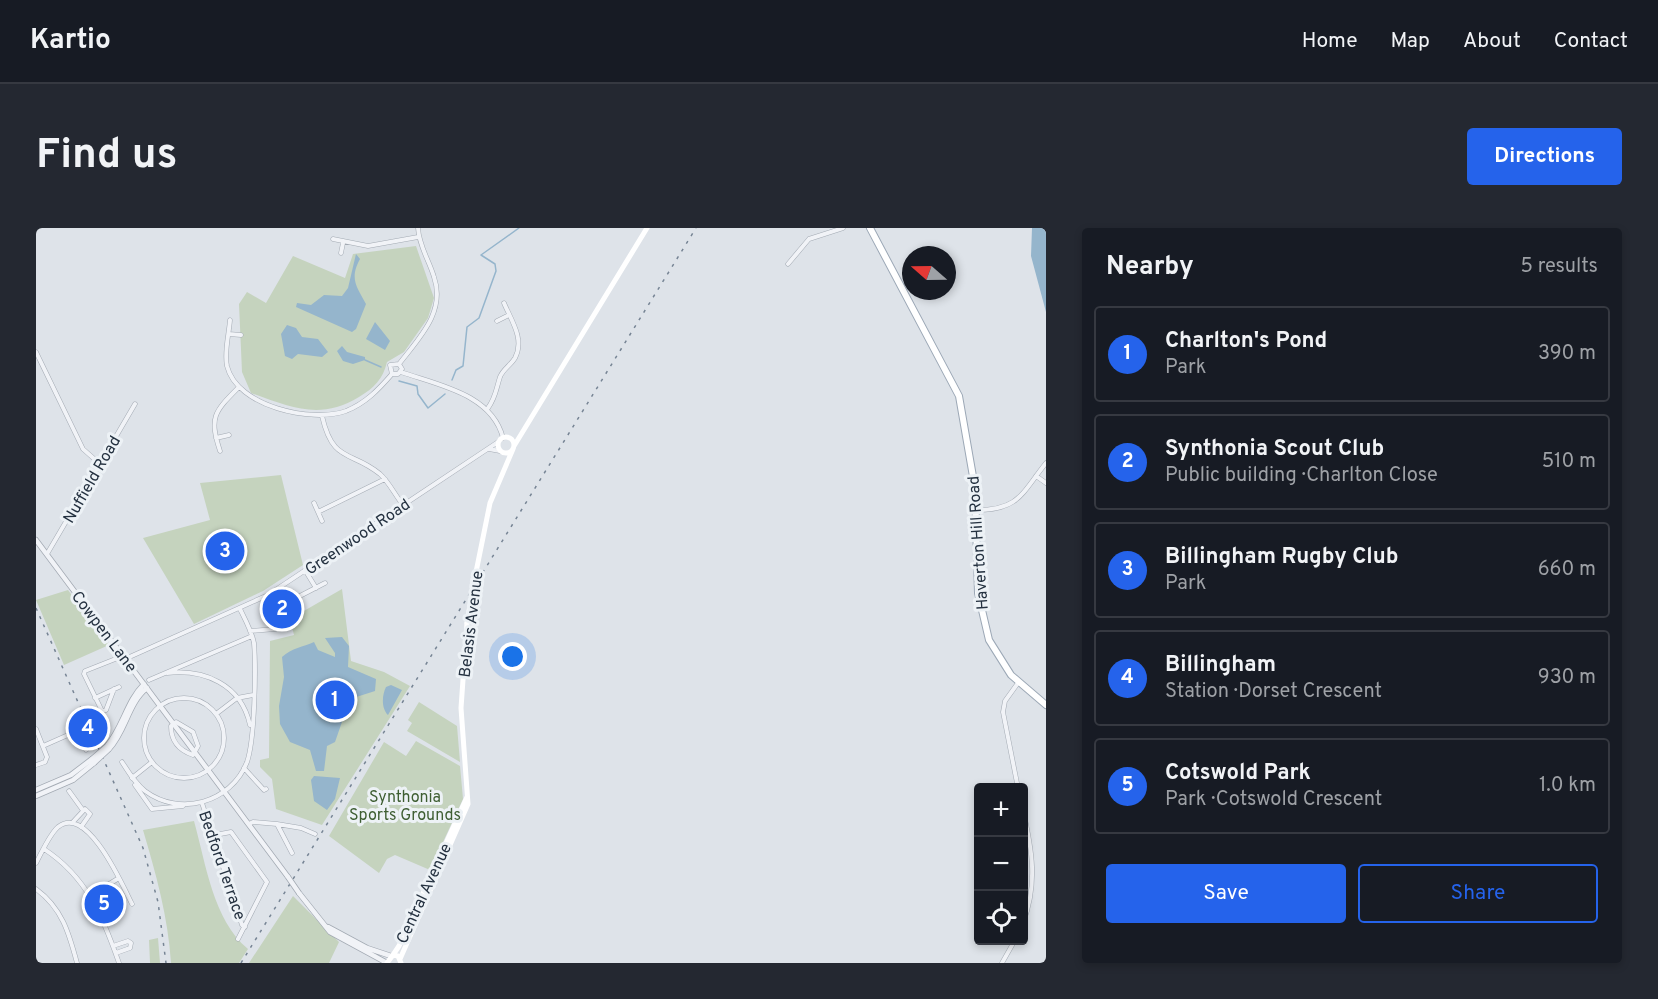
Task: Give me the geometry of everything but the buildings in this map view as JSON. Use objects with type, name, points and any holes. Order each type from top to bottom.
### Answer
[{"type":"main road","name":"Belasis Avenue","points":[[468,804],[461,708],[467,623],[486,519],[503,469],[513,448],[647,228]]},
{"type":"main road","name":"Haverton Hill Road","points":[[870,230],[958,396],[977,510],[979,600],[985,629],[998,657],[1018,683],[1046,705]]},
{"type":"main road","points":[[498,442],[505,437],[515,437],[525,429]]},
{"type":"main road","points":[[501,452],[508,453],[513,448],[505,437]]},
{"type":"main road","name":"Belasis Avenue","points":[[498,442],[503,469]]},
{"type":"main road","name":"Central Avenue","points":[[392,956],[402,961],[467,796]]},
{"type":"main road","name":"Central Avenue","points":[[387,963],[399,946],[468,804]]},
{"type":"street","points":[[392,374],[390,365],[399,364],[429,325],[436,310],[438,295],[435,278],[418,237],[418,228]]},
{"type":"street","points":[[788,264],[809,239],[843,228]]},
{"type":"street","points":[[333,239],[343,243],[368,246],[418,237]]},
{"type":"street","points":[[341,253],[343,243]]},
{"type":"street","points":[[488,408],[495,398],[502,372],[517,352],[518,338],[504,303]]},
{"type":"street","points":[[497,321],[509,315]]},
{"type":"street","points":[[230,320],[227,367],[239,387],[253,397],[292,412],[322,416],[357,406],[377,391],[392,374],[401,372],[477,400],[495,416],[505,437]]},
{"type":"street","points":[[229,334],[242,335]]},
{"type":"street","points":[[36,352],[83,449],[100,464]]},
{"type":"street","points":[[399,364],[401,372]]},
{"type":"street","points":[[220,451],[213,428],[215,415],[239,387]]},
{"type":"street","name":"Nuffield Road","points":[[47,554],[135,404]]},
{"type":"street","points":[[322,416],[327,435],[338,450],[351,460],[372,468],[385,479],[403,505]]},
{"type":"street","points":[[216,438],[229,435]]},
{"type":"street","name":"Greenwood Road","points":[[95,698],[84,674],[85,671],[240,609],[268,595],[498,442]]},
{"type":"street","points":[[485,450],[501,452]]},
{"type":"street","points":[[977,510],[997,509],[1011,505],[1046,463]]},
{"type":"street","points":[[1036,476],[1046,483]]},
{"type":"street","points":[[318,512],[385,479]]},
{"type":"street","points":[[314,503],[322,521]]},
{"type":"street","name":"Cowpen Lane","points":[[36,540],[323,924],[387,963]]},
{"type":"street","points":[[305,570],[316,588]]},
{"type":"street","points":[[296,598],[325,583]]},
{"type":"street","points":[[293,591],[300,607]]},
{"type":"street","points":[[122,762],[152,809],[202,803],[225,792],[244,768],[251,748],[253,695],[251,633],[240,609]]},
{"type":"street","points":[[149,680],[251,633],[275,629]]},
{"type":"street","points":[[185,665],[186,671]]},
{"type":"street","points":[[167,673],[186,671],[208,675],[219,681],[237,698],[248,718],[251,731]]},
{"type":"street","points":[[1017,783],[1003,717],[1005,701],[1018,683]]},
{"type":"street","points":[[38,793],[73,780],[108,747],[121,734],[137,698],[146,686]]},
{"type":"street","points":[[114,689],[105,711],[100,709],[95,698],[114,689],[119,687]]},
{"type":"street","points":[[216,714],[237,698],[253,695]]},
{"type":"street","points":[[189,698],[206,705],[216,714],[223,728],[224,745],[218,759],[208,770],[197,776],[180,778],[163,772],[152,762],[146,752],[144,735],[150,717],[160,706],[171,700],[189,698]]},
{"type":"street","name":"Cowpen Lane","points":[[173,723],[171,733],[178,747],[187,753],[196,753]]},
{"type":"street","name":"Cowpen Lane","points":[[173,723],[181,723],[193,732],[198,746],[196,753]]},
{"type":"street","points":[[36,729],[47,758],[36,765]]},
{"type":"street","points":[[43,746],[77,731],[86,750]]},
{"type":"street","points":[[131,777],[152,762]]},
{"type":"street","points":[[244,768],[264,790],[266,789]]},
{"type":"street","points":[[131,777],[146,792],[159,799],[192,805]]},
{"type":"street","points":[[70,790],[82,809],[90,814],[81,827]]},
{"type":"street","name":"Bedford Terrace","points":[[202,803],[242,926],[245,927]]},
{"type":"street","points":[[36,863],[57,828],[72,823],[82,809]]},
{"type":"street","points":[[249,824],[254,822],[277,824],[301,828],[315,834]]},
{"type":"street","points":[[72,823],[81,827],[101,846],[132,904]]},
{"type":"street","points":[[277,824],[292,853]]},
{"type":"street","points":[[214,835],[231,832],[267,882],[267,886],[238,939]]},
{"type":"street","points":[[1028,836],[1034,867],[1032,893],[1028,906]]},
{"type":"street","points":[[44,849],[70,869],[91,895],[119,963]]},
{"type":"street","points":[[91,895],[119,878]]},
{"type":"street","points":[[36,889],[49,899],[64,921],[77,963]]},
{"type":"street","points":[[113,946],[128,941],[131,943],[130,948],[116,953]]},
{"type":"street","name":"Cowpen Lane","points":[[353,944],[392,956]]},
{"type":"street","points":[[1002,963],[1012,945]]},
{"type":"green space","points":[[416,246],[434,298],[428,318],[404,352],[387,362],[383,373],[373,386],[345,404],[318,410],[292,407],[251,393],[242,372],[239,304],[247,292],[266,303],[293,256],[345,278],[353,254]]},
{"type":"green space","points":[[281,475],[303,565],[263,591],[194,624],[143,538],[210,520],[200,483]]},
{"type":"green space","points":[[342,589],[351,661],[384,672],[410,686],[322,825],[276,809],[272,779],[260,767],[260,760],[269,758],[270,641],[294,635],[290,619]]},
{"type":"green space","points":[[68,590],[109,645],[64,665],[36,600]]},
{"type":"green space","points":[[419,702],[457,726],[460,762],[407,731],[412,723],[408,720]]},
{"type":"green space","name":"Synthonia Sports Grounds","points":[[416,741],[460,766],[463,799],[430,870],[395,855],[387,859],[379,873],[329,836],[384,742],[406,756]]},
{"type":"green space","points":[[194,821],[207,873],[219,907],[226,923],[248,949],[239,963],[171,963],[164,912],[143,830]]},
{"type":"green space","points":[[293,896],[339,942],[329,963],[249,963]]},
{"type":"green space","points":[[158,938],[160,963],[150,963],[149,940]]},
{"type":"water","points":[[1032,228],[1046,228],[1046,312],[1031,256]]},
{"type":"water","points":[[356,254],[360,259],[355,272],[356,283],[366,304],[356,329],[352,332],[296,307],[297,303],[311,305],[324,295],[342,296],[348,288]]},
{"type":"water","points":[[375,322],[390,341],[385,350],[366,339]]},
{"type":"water","points":[[287,325],[296,328],[302,337],[318,339],[328,352],[322,357],[298,354],[292,359],[285,356],[281,334]]},
{"type":"water","points":[[342,346],[347,352],[365,357],[365,360],[353,364],[343,361],[337,351]]},
{"type":"water","points":[[342,637],[349,646],[348,667],[376,679],[375,691],[350,699],[335,742],[327,746],[324,771],[316,771],[310,750],[290,742],[280,724],[279,706],[284,677],[282,657],[314,642],[318,650],[335,657],[335,653],[325,638]]},
{"type":"water","points":[[391,685],[402,690],[388,715],[384,709],[383,698],[386,687]]},
{"type":"water","points":[[314,776],[340,778],[335,799],[327,810],[314,801],[311,780]]},
{"type":"waterway","points":[[452,380],[456,370],[463,366],[467,327],[479,318],[496,271],[495,264],[481,255],[519,228]]},
{"type":"waterway","points":[[365,360],[381,367]]},
{"type":"waterway","points":[[399,381],[417,386],[418,394],[428,408],[445,394]]},
{"type":"railway","points":[[241,963],[696,228]]},
{"type":"railway","points":[[36,608],[143,848],[158,902],[166,963]]},
{"type":"place","name":"Billingham Rugby Club","points":[[225,551]]},
{"type":"place","name":"Synthonia Scout Club","points":[[282,609]]},
{"type":"place","name":"Charlton's Pond","points":[[335,700]]},
{"type":"place","name":"Billingham","points":[[88,728]]},
{"type":"place","name":"Cotswold Park","points":[[104,904]]}]
